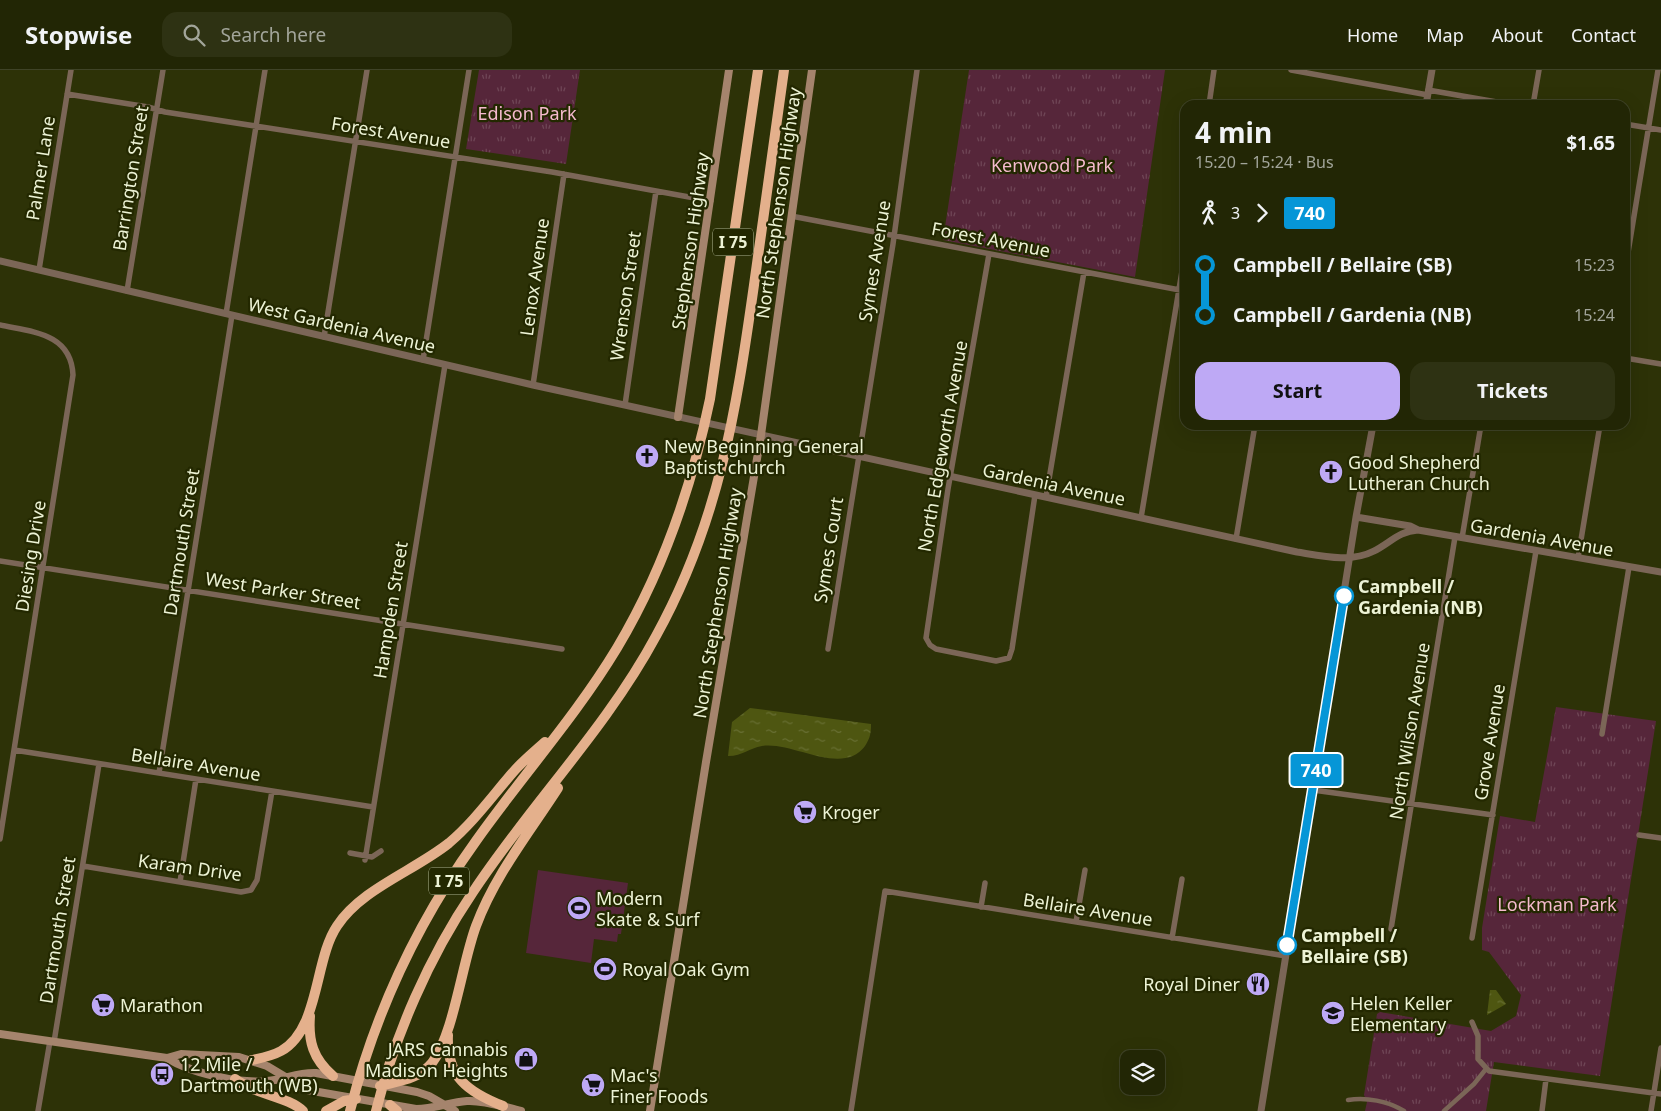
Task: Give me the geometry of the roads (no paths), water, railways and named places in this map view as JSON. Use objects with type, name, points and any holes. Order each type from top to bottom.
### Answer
[{"type":"highway","name":"I 75","points":[[350,1111],[365,1059],[392,984],[448,883],[476,841],[566,722],[627,630],[660,564],[689,485],[710,398],[757,70]]},
{"type":"highway","name":"I 75","points":[[376,1111],[389,1068],[424,982],[464,906],[493,863],[589,738],[632,677],[671,608],[692,559],[727,452],[740,379],[784,70]]},
{"type":"highway","points":[[252,1060],[278,1053],[296,1038],[310,1007],[330,939],[344,916],[358,903],[412,869],[449,842],[476,816],[516,769],[566,722]]},
{"type":"highway","points":[[380,1086],[411,1078],[429,1066],[440,1049],[472,938],[494,886],[589,738]]},
{"type":"highway","points":[[310,1007],[310,1044],[318,1060],[333,1076]]},
{"type":"highway","points":[[449,1020],[448,1051],[456,1075],[468,1088],[503,1106]]},
{"type":"highway","points":[[235,1078],[253,1090],[289,1102],[302,1111]]},
{"type":"highway","points":[[326,1111],[344,1101],[356,1098]]},
{"type":"main road","name":"Stephenson Highway","points":[[682,418],[729,70]]},
{"type":"main road","name":"North Stephenson Highway","points":[[650,1111],[761,434],[812,70]]},
{"type":"main road","points":[[0,1034],[167,1058],[191,1053],[252,1060],[307,1090],[356,1098],[394,1108],[416,1109],[446,1106],[467,1101],[503,1106],[521,1111]]},
{"type":"main road","points":[[167,1058],[180,1066],[235,1078],[269,1081],[303,1072],[333,1076],[417,1092],[455,1111]]},
{"type":"street","name":"Palmer Lane","points":[[39,270],[71,70]]},
{"type":"street","name":"Barrington Street","points":[[127,291],[162,70]]},
{"type":"street","name":"Dartmouth Street","points":[[158,773],[188,590],[265,70]]},
{"type":"street","points":[[324,336],[367,70]]},
{"type":"street","points":[[423,360],[469,70]]},
{"type":"street","name":"Symes Avenue","points":[[858,456],[894,236],[917,70]]},
{"type":"street","points":[[1209,100],[1214,70]]},
{"type":"street","points":[[1291,70],[1481,100]]},
{"type":"street","points":[[1427,100],[1432,70]]},
{"type":"street","points":[[1534,100],[1539,70]]},
{"type":"street","points":[[1630,240],[1658,70]]},
{"type":"street","name":"Forest Avenue","points":[[67,94],[256,126],[564,174],[711,202]]},
{"type":"street","points":[[1630,125],[1661,130]]},
{"type":"street","name":"Lenox Avenue","points":[[533,385],[564,174]]},
{"type":"street","name":"Wrenson Street","points":[[625,405],[656,191]]},
{"type":"street","name":"Forest Avenue","points":[[791,216],[1180,290]]},
{"type":"street","name":"North Edgeworth Avenue","points":[[989,254],[928,623],[928,643],[936,649],[996,661],[1009,658],[1012,649],[1035,495]]},
{"type":"street","name":"West Gardenia Avenue","points":[[0,261],[423,360],[682,418]]},
{"type":"street","points":[[1046,497],[1084,272]]},
{"type":"street","points":[[1141,518],[1180,301]]},
{"type":"street","name":"Diesing Drive","points":[[0,324],[53,338],[66,351],[72,364],[73,375],[0,839]]},
{"type":"street","points":[[1630,359],[1661,364]]},
{"type":"street","name":"Hampden Street","points":[[365,858],[445,365]]},
{"type":"street","name":"Gardenia Avenue","points":[[682,418],[1306,553],[1350,558],[1372,552],[1400,534],[1418,530]]},
{"type":"street","points":[[1236,538],[1254,430]]},
{"type":"street","points":[[1261,1111],[1356,517],[1372,430]]},
{"type":"street","name":"North Wilson Avenue","points":[[1391,929],[1459,538],[1480,430]]},
{"type":"street","points":[[1578,558],[1599,430]]},
{"type":"street","name":"Symes Court","points":[[828,649],[858,456]]},
{"type":"street","name":"Gardenia Avenue","points":[[1356,517],[1410,526],[1418,530],[1459,538],[1661,572]]},
{"type":"street","name":"Grove Avenue","points":[[1472,938],[1536,551]]},
{"type":"street","name":"West Parker Street","points":[[0,561],[562,649]]},
{"type":"street","points":[[1602,734],[1629,567]]},
{"type":"street","name":"Bellaire Avenue","points":[[14,750],[373,807]]},
{"type":"street","name":"Dartmouth Street","points":[[38,1111],[83,866],[99,764]]},
{"type":"street","points":[[180,882],[196,779]]},
{"type":"street","points":[[1313,790],[1412,805],[1493,814]]},
{"type":"street","name":"Karam Drive","points":[[83,866],[241,892],[254,887],[257,880],[272,791]]},
{"type":"street","points":[[1639,835],[1661,838]]},
{"type":"street","points":[[350,853],[365,858],[372,857],[381,851]]},
{"type":"street","points":[[1076,922],[1085,870]]},
{"type":"street","points":[[1172,938],[1182,879]]},
{"type":"street","points":[[981,907],[985,883]]},
{"type":"street","name":"Bellaire Avenue","points":[[851,1111],[885,890],[1286,956]]},
{"type":"street","points":[[1472,1022],[1478,1036],[1478,1059],[1486,1069],[1661,1094]]},
{"type":"street","points":[[1651,1111],[1661,1048]]},
{"type":"street","points":[[1444,1111],[1474,1084],[1486,1069]]},
{"type":"street","points":[[1542,1111],[1546,1079]]},
{"type":"street","points":[[1348,1100],[1359,1098],[1384,1102],[1404,1111]]},
{"type":"water","points":[[750,708],[871,724],[870,736],[865,746],[855,755],[844,758],[816,756],[774,746],[762,746],[738,755],[728,756],[732,722]]},
{"type":"water","points":[[1490,990],[1496,990],[1506,1004],[1487,1015]]},
{"type":"place","name":"New Beginning General Baptist church","points":[[647,456]]},
{"type":"place","name":"Good Shepherd Lutheran Church","points":[[1331,472]]},
{"type":"place","name":"Campbell / Gardenia (NB)","points":[[1344,596]]},
{"type":"place","name":"Kroger","points":[[805,812]]},
{"type":"place","name":"Modern Skate & Surf","points":[[579,908]]},
{"type":"place","name":"Campbell / Bellaire (SB)","points":[[1287,945]]},
{"type":"place","name":"Royal Oak Gym","points":[[605,969]]},
{"type":"place","name":"Royal Diner","points":[[1258,984]]},
{"type":"place","name":"Marathon","points":[[103,1005]]},
{"type":"place","name":"Helen Keller Elementary","points":[[1333,1013]]},
{"type":"place","name":"JARS Cannabis Madison Heights","points":[[526,1059]]},
{"type":"place","name":"12 Mile / Dartmouth (WB)","points":[[162,1074]]},
{"type":"place","name":"Mac's Finer Foods","points":[[593,1085]]},
{"type":"park label","name":"Edison Park","points":[[527,113]]},
{"type":"park label","name":"Kenwood Park","points":[[1052,165]]},
{"type":"park label","name":"Lockman Park","points":[[1557,904]]}]
